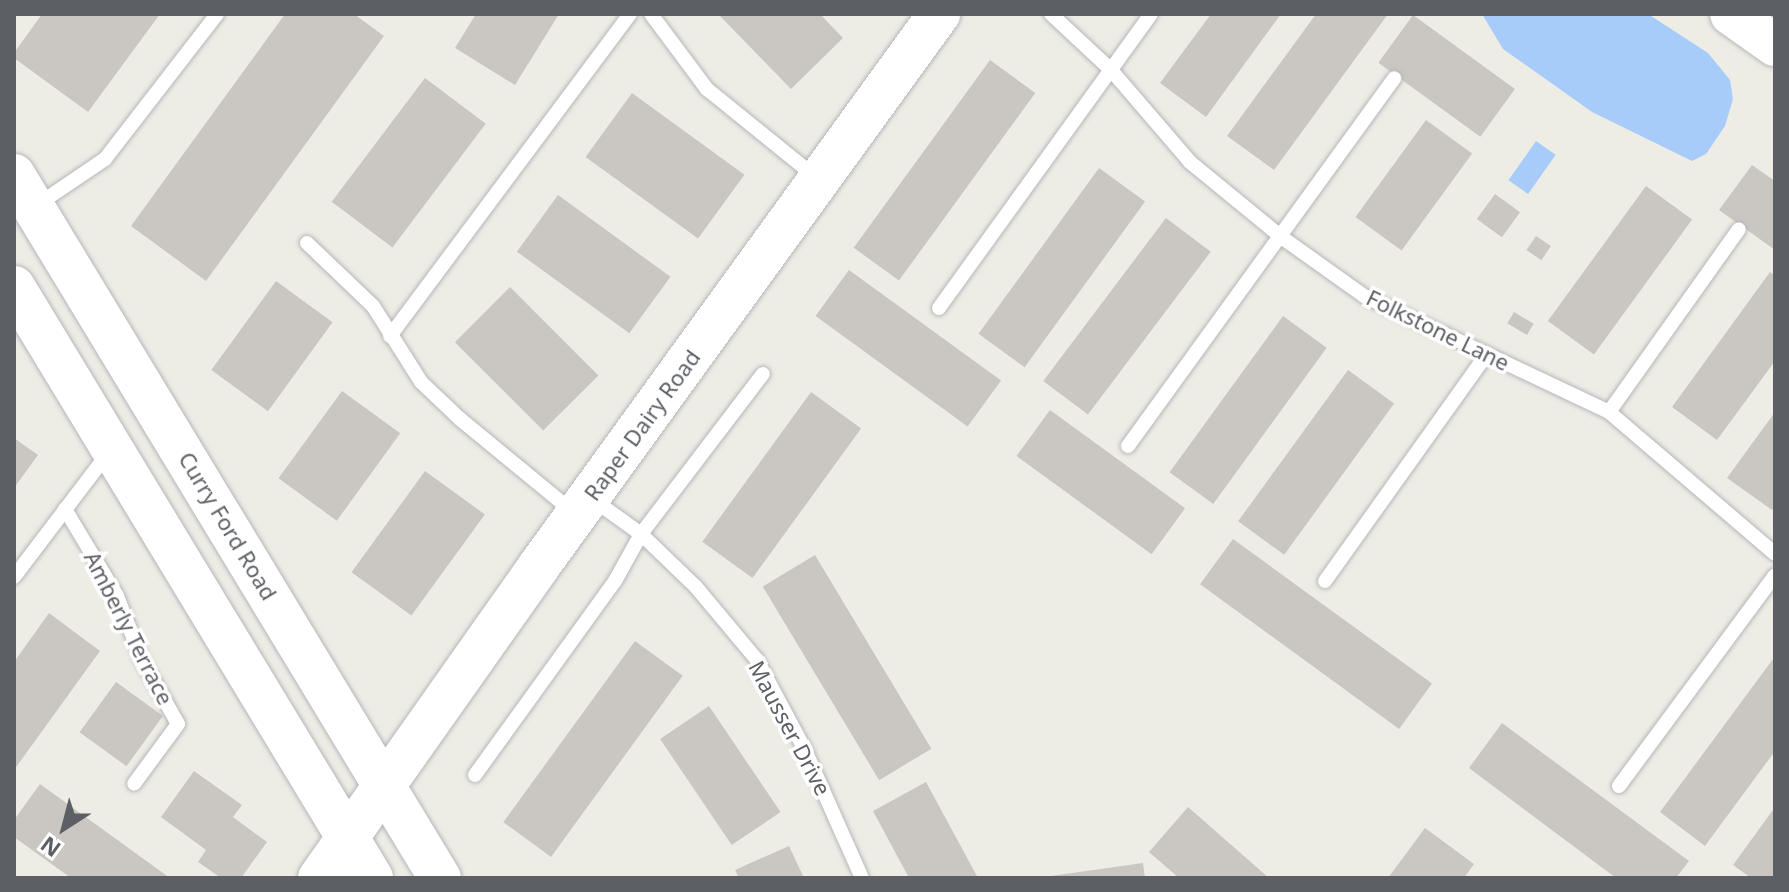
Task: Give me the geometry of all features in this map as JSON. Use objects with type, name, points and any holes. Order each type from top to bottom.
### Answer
[{"type":"main road","name":"Raper Dairy Road","points":[[319,878],[583,505],[939,14]]},
{"type":"main road","points":[[1731,14],[1775,45]]},
{"type":"main road","name":"Curry Ford Road","points":[[20,196],[260,579],[440,878]]},
{"type":"main road","points":[[18,303],[45,307],[73,320],[140,424],[260,579]]},
{"type":"main road","points":[[18,303],[112,448],[372,878]]},
{"type":"lane","points":[[20,196],[105,159],[217,14]]},
{"type":"lane","points":[[390,336],[630,14]]},
{"type":"lane","points":[[651,14],[707,89],[819,179]]},
{"type":"lane","name":"Folkstone Lane","points":[[1051,14],[1111,70],[1190,162],[1280,236],[1364,296],[1609,412],[1775,554]]},
{"type":"lane","points":[[939,308],[1151,14]]},
{"type":"lane","points":[[1128,446],[1394,78]]},
{"type":"lane","points":[[1609,412],[1739,229]]},
{"type":"lane","name":"Mausser Drive","points":[[307,243],[373,306],[421,382],[450,410],[583,505],[641,534],[696,587],[757,660],[805,750],[862,878]]},
{"type":"lane","points":[[1325,581],[1487,354]]},
{"type":"lane","points":[[475,775],[615,581],[641,534],[763,374]]},
{"type":"lane","points":[[14,577],[112,448]]},
{"type":"lane","name":"Amberly Terrace","points":[[65,509],[117,596],[142,660],[178,724],[134,784]]},
{"type":"lane","points":[[1619,786],[1775,575]]},
{"type":"water","points":[[1482,14],[1648,14],[1708,53],[1730,80],[1733,99],[1725,126],[1706,154],[1692,161],[1592,112],[1503,49]]},
{"type":"water","points":[[1536,141],[1556,155],[1528,194],[1508,180]]},
{"type":"building","points":[[42,14],[160,14],[88,112],[14,58],[14,53]]},
{"type":"building","points":[[285,14],[354,14],[384,36],[206,281],[131,226]]},
{"type":"building","points":[[476,14],[559,14],[515,85],[455,48]]},
{"type":"building","points":[[718,14],[820,14],[843,38],[791,89]]},
{"type":"building","points":[[1211,14],[1281,14],[1206,117],[1160,83]]},
{"type":"building","points":[[1316,14],[1388,14],[1274,170],[1227,136]]},
{"type":"building","points":[[1413,15],[1515,89],[1480,137],[1378,63]]},
{"type":"building","points":[[990,60],[1035,93],[899,281],[854,248]]},
{"type":"building","points":[[425,78],[486,124],[392,248],[332,202]]},
{"type":"building","points":[[632,93],[744,175],[698,239],[586,157]]},
{"type":"building","points":[[1426,120],[1472,154],[1402,251],[1355,217]]},
{"type":"building","points":[[1752,165],[1775,181],[1775,250],[1719,210]]},
{"type":"building","points":[[1099,168],[1145,202],[1025,367],[979,334]]},
{"type":"building","points":[[1646,186],[1692,220],[1594,355],[1548,321]]},
{"type":"building","points":[[1495,194],[1520,212],[1502,237],[1477,219]]},
{"type":"building","points":[[558,195],[670,277],[629,333],[517,252]]},
{"type":"building","points":[[1166,218],[1211,252],[1088,415],[1043,381]]},
{"type":"building","points":[[1536,236],[1551,246],[1541,260],[1526,250]]},
{"type":"building","points":[[849,270],[1001,381],[968,427],[815,316]]},
{"type":"building","points":[[1770,272],[1775,276],[1775,361],[1717,440],[1672,407]]},
{"type":"building","points":[[276,281],[333,322],[268,411],[211,370]]},
{"type":"building","points":[[510,287],[598,375],[543,431],[455,342]]},
{"type":"building","points":[[1514,312],[1534,324],[1527,335],[1507,323]]},
{"type":"building","points":[[1283,316],[1327,348],[1213,504],[1170,472]]},
{"type":"building","points":[[1348,370],[1394,404],[1284,555],[1238,521]]},
{"type":"building","points":[[342,391],[400,433],[337,521],[279,478]]},
{"type":"building","points":[[811,392],[861,428],[752,578],[702,542]]},
{"type":"building","points":[[1050,410],[1185,508],[1152,554],[1016,456]]},
{"type":"building","points":[[1775,412],[1775,506],[1772,510],[1727,478]]},
{"type":"building","points":[[14,438],[38,455],[14,488]]},
{"type":"building","points":[[425,471],[485,514],[411,616],[352,572]]},
{"type":"building","points":[[1233,539],[1432,684],[1399,729],[1200,584]]},
{"type":"building","points":[[815,555],[931,749],[879,780],[763,586]]},
{"type":"building","points":[[49,613],[100,651],[14,770],[14,662]]},
{"type":"building","points":[[635,641],[683,676],[551,857],[503,822]]},
{"type":"building","points":[[1773,659],[1775,751],[1705,846],[1660,812]]},
{"type":"building","points":[[116,682],[163,716],[126,766],[80,732]]},
{"type":"building","points":[[709,706],[781,812],[732,845],[660,739]]},
{"type":"building","points":[[1502,723],[1689,861],[1676,878],[1616,878],[1469,768]]},
{"type":"building","points":[[194,771],[242,805],[233,817],[267,842],[241,878],[221,878],[198,862],[206,850],[161,817]]},
{"type":"building","points":[[926,782],[978,878],[909,878],[873,811]]},
{"type":"building","points":[[40,784],[170,878],[71,878],[14,837],[14,820]]},
{"type":"building","points":[[1188,807],[1269,878],[1179,878],[1149,852]]},
{"type":"building","points":[[1775,807],[1775,878],[1751,878],[1733,865]]},
{"type":"building","points":[[1425,828],[1474,864],[1464,878],[1388,878]]},
{"type":"building","points":[[789,846],[804,878],[739,878],[735,870]]},
{"type":"building","points":[[1143,863],[1145,878],[1051,878],[1051,876]]}]
